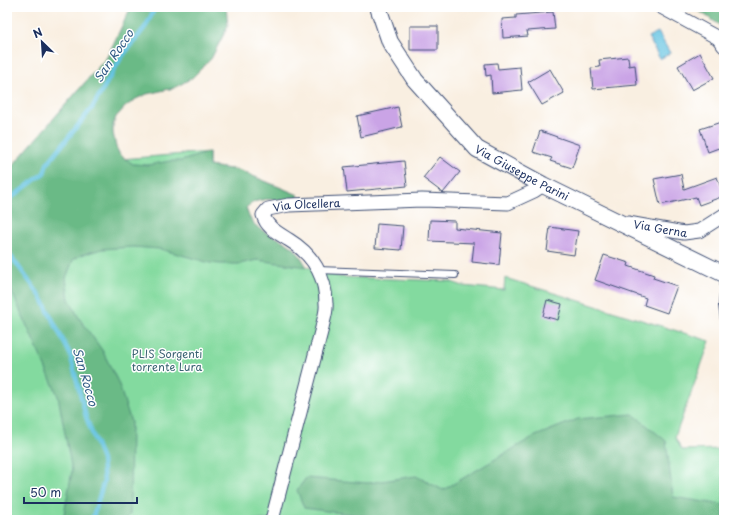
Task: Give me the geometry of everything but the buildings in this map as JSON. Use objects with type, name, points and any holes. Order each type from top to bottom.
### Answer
[{"type":"street","name":"Via Giuseppe Parini","points":[[378,7],[390,42],[415,80],[478,149],[542,185],[724,274]]},
{"type":"street","points":[[661,7],[718,38],[724,46]]},
{"type":"street","name":"Via Olcellera","points":[[272,520],[322,328],[326,305],[323,282],[316,264],[301,247],[271,230],[264,221],[263,215],[268,209],[288,205],[422,200],[508,204],[534,191],[542,185]]},
{"type":"street","name":"Via Gerna","points":[[617,221],[684,233],[699,231],[724,215]]},
{"type":"lane","points":[[318,270],[455,275]]},
{"type":"lane","points":[[724,280],[722,305],[724,320]]},
{"type":"green space","points":[[131,7],[226,7],[228,26],[211,59],[192,78],[174,88],[147,94],[136,99],[125,107],[116,117],[113,125],[113,133],[116,147],[120,155],[133,164],[148,165],[170,161],[181,161],[209,152],[209,166],[238,170],[298,195],[298,202],[270,199],[257,201],[246,208],[249,217],[259,228],[285,242],[294,249],[307,267],[257,260],[239,264],[210,263],[160,249],[133,247],[102,249],[81,255],[73,260],[66,278],[69,299],[79,318],[102,350],[118,382],[131,422],[130,514],[125,520],[63,520],[72,471],[58,396],[7,281],[7,172],[107,57]]},
{"type":"green space","points":[[693,7],[724,7],[724,28]]},
{"type":"green space","name":"PLIS Sorgenti torrente Lura","points":[[209,152],[209,166],[238,170],[298,195],[298,202],[270,199],[257,201],[246,208],[249,217],[257,228],[293,247],[307,267],[340,277],[449,281],[463,286],[504,290],[505,278],[710,341],[675,437],[682,450],[724,449],[724,520],[7,520],[7,184],[121,159]]},
{"type":"green space","points":[[633,414],[666,441],[673,497],[724,505],[724,520],[373,520],[371,517],[304,508],[297,490],[306,478],[368,483],[416,476],[443,490],[533,437],[578,419]]},
{"type":"water","points":[[658,32],[670,53],[660,59],[648,37]]},
{"type":"waterway","name":"San Rocco","points":[[7,201],[44,173],[47,164],[92,108],[121,58],[146,26],[153,12],[153,7]]},
{"type":"waterway","name":"San Rocco","points":[[7,251],[41,297],[70,354],[86,417],[102,460],[104,481],[92,520]]}]
